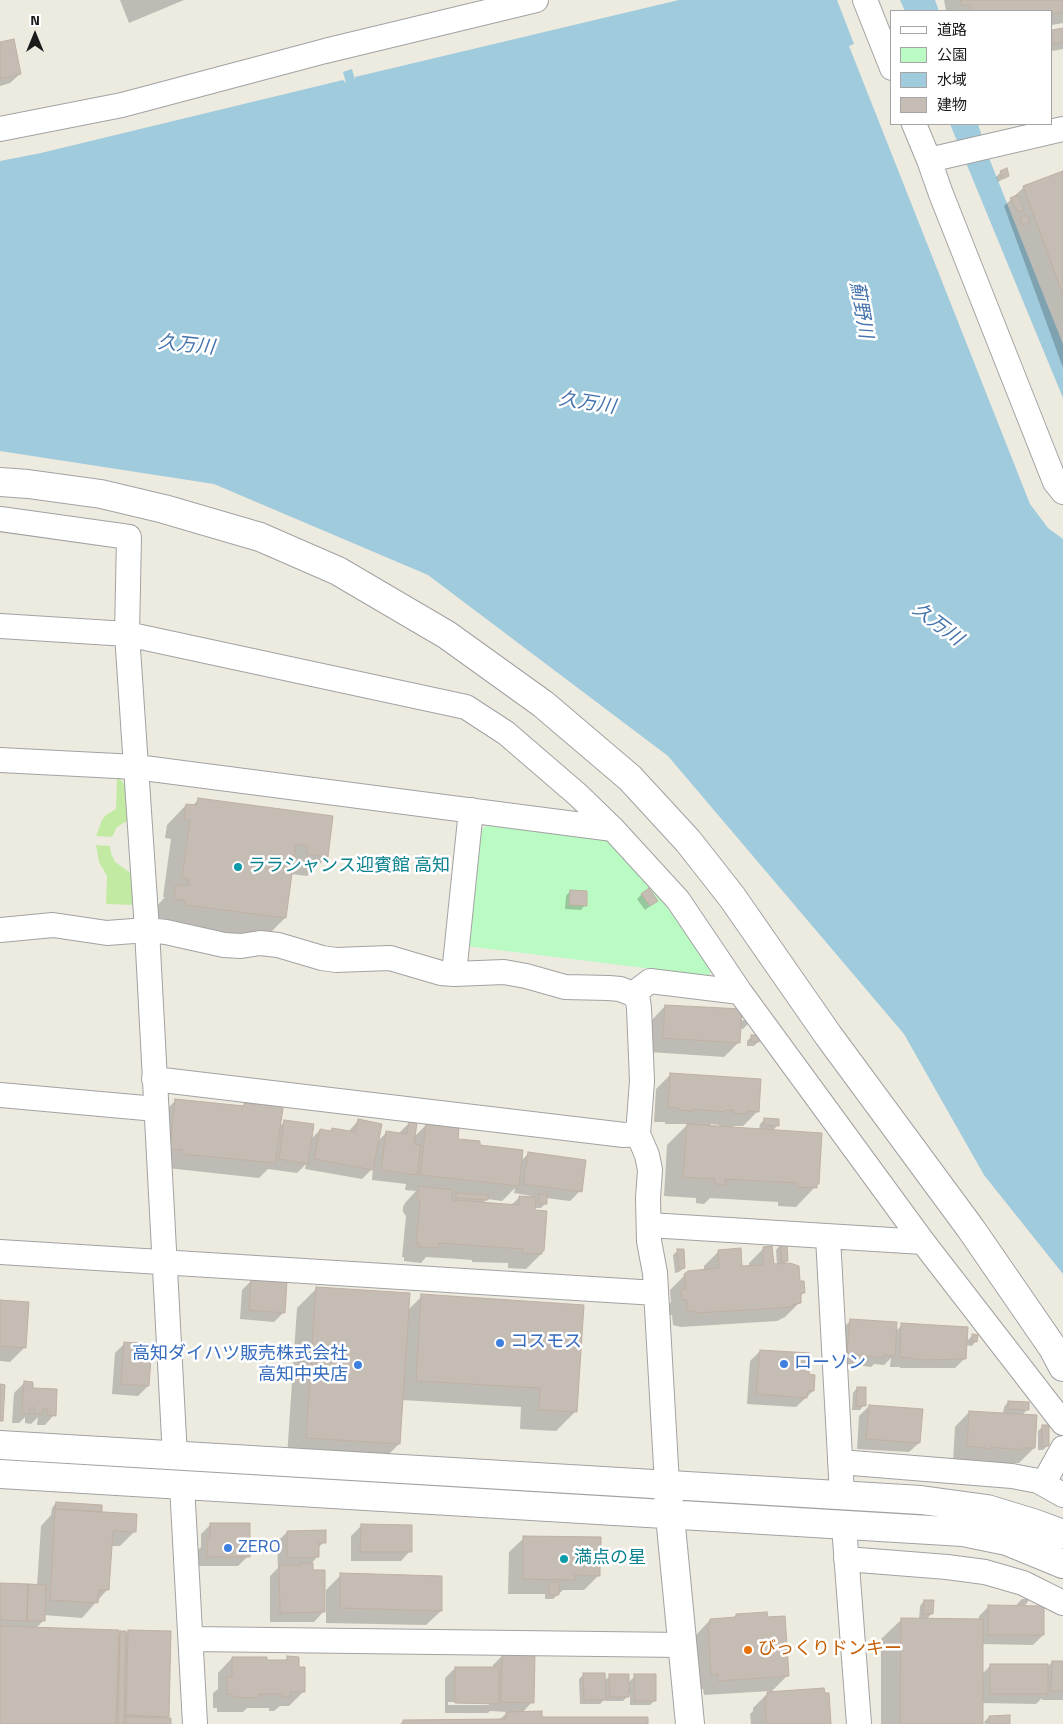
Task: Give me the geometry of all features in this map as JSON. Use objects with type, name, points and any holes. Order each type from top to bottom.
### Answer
[{"type":"street","points":[[0,129],[122,105],[325,51],[536,0]]},
{"type":"street","points":[[866,0],[890,63]]},
{"type":"street","points":[[914,125],[1051,473],[1063,492]]},
{"type":"street","points":[[929,160],[1063,129]]},
{"type":"street","points":[[0,482],[101,494],[164,509],[260,536],[338,571],[447,636],[543,704],[630,778],[688,841],[727,890],[834,1043],[971,1230],[1060,1357]]},
{"type":"street","points":[[0,519],[129,537],[127,634],[147,930],[176,1456]]},
{"type":"street","points":[[0,626],[127,634],[466,707],[506,733],[578,795],[613,829],[678,900],[740,992],[923,1242],[1063,1424]]},
{"type":"street","points":[[0,760],[136,767],[613,829]]},
{"type":"street","points":[[454,974],[471,810]]},
{"type":"street","points":[[0,930],[53,925],[107,933],[147,930],[241,946],[260,943],[278,945],[322,958],[336,960],[390,958],[428,970],[454,974],[515,973],[566,987],[620,989],[633,994],[638,1000],[639,1008],[642,1081],[638,1134],[647,1156],[650,1170],[650,1251],[654,1263],[667,1484],[690,1724]]},
{"type":"street","points":[[633,994],[650,981],[740,992]]},
{"type":"street","points":[[154,1079],[624,1135],[638,1134]]},
{"type":"street","points":[[0,1095],[156,1109]]},
{"type":"street","points":[[649,1225],[923,1242]]},
{"type":"street","points":[[828,1237],[842,1495]]},
{"type":"street","points":[[0,1252],[656,1293]]},
{"type":"street","points":[[0,1445],[920,1500],[987,1509],[1063,1534]]},
{"type":"street","points":[[840,1462],[1012,1476],[1038,1481],[1053,1489],[1063,1448]]},
{"type":"street","points":[[0,1474],[963,1532],[1007,1541],[1063,1564]]},
{"type":"street","points":[[182,1485],[195,1724]]},
{"type":"street","points":[[844,1526],[860,1724]]},
{"type":"street","points":[[846,1558],[985,1572],[1023,1584],[1063,1603]]},
{"type":"street","points":[[190,1639],[681,1645]]},
{"type":"green space","points":[[117,778],[127,787],[129,820],[117,827],[112,837],[96,836],[102,820],[116,809]]},
{"type":"green space","points":[[490,823],[604,839],[615,843],[653,889],[713,968],[707,978],[661,970],[466,946],[481,830]]},
{"type":"green space","points":[[96,845],[110,846],[115,862],[132,874],[134,905],[106,904],[107,876],[99,862]]},
{"type":"water","points":[[679,0],[837,0],[854,44],[849,46],[1030,504],[1048,528],[1063,539],[1063,1274],[984,1175],[904,1034],[668,756],[428,575],[214,484],[0,451],[0,161],[41,153],[343,80],[346,83],[343,72],[352,69],[355,80],[355,77]]},
{"type":"water","points":[[900,0],[935,0],[939,10],[905,10]]},
{"type":"water","points":[[950,125],[978,125],[989,158],[1063,344],[1063,398]]},
{"type":"building","points":[[961,0],[1063,0],[1063,12],[1053,14],[1053,10],[972,10],[970,4],[962,6]]},
{"type":"building","points":[[1063,28],[1063,42],[1053,44],[1053,30]]},
{"type":"building","points":[[14,39],[21,74],[0,79],[0,42]]},
{"type":"building","points":[[1007,168],[1009,176],[1003,179],[1000,171]]},
{"type":"building","points":[[1063,171],[1063,295],[1023,186]]},
{"type":"building","points":[[1017,195],[1024,210],[1018,212],[1010,198]]},
{"type":"building","points":[[1027,215],[1030,223],[1022,225],[1020,217]]},
{"type":"building","name":"ララシャンス迎賓館 高知","points":[[198,798],[333,816],[328,857],[307,854],[308,846],[296,844],[286,918],[185,905],[185,900],[174,899],[176,885],[188,886],[189,879],[182,878],[190,820],[184,819],[186,804],[197,805]]},
{"type":"building","points":[[649,888],[658,901],[650,906],[641,894]]},
{"type":"building","points":[[570,890],[587,891],[587,906],[569,905]]},
{"type":"building","points":[[665,1005],[742,1009],[740,1043],[663,1038]]},
{"type":"building","points":[[751,1035],[760,1035],[759,1042],[751,1042]]},
{"type":"building","points":[[670,1073],[761,1079],[759,1112],[747,1111],[747,1114],[733,1113],[734,1110],[726,1110],[725,1112],[694,1109],[694,1111],[668,1107]]},
{"type":"building","points":[[175,1099],[244,1106],[244,1103],[280,1106],[283,1108],[275,1163],[182,1154],[182,1150],[170,1149]]},
{"type":"building","points":[[764,1118],[779,1119],[779,1126],[764,1125]]},
{"type":"building","points":[[358,1119],[382,1124],[373,1170],[314,1159],[320,1129],[331,1131],[332,1128],[355,1132]]},
{"type":"building","points":[[284,1120],[314,1124],[308,1164],[279,1159]]},
{"type":"building","points":[[409,1122],[417,1123],[414,1144],[421,1145],[417,1175],[381,1170],[386,1131],[407,1134]]},
{"type":"building","points":[[426,1124],[459,1128],[458,1139],[480,1141],[480,1145],[523,1150],[519,1186],[420,1175]]},
{"type":"building","points":[[687,1124],[822,1133],[819,1184],[817,1184],[817,1188],[797,1187],[797,1183],[725,1179],[725,1185],[715,1184],[715,1179],[683,1177]]},
{"type":"building","points":[[528,1152],[586,1160],[582,1192],[523,1184]]},
{"type":"building","points":[[420,1186],[453,1190],[452,1200],[519,1205],[519,1196],[536,1197],[535,1210],[547,1211],[544,1251],[542,1251],[542,1254],[522,1253],[523,1249],[439,1243],[437,1248],[418,1247],[419,1243],[416,1243],[420,1201],[417,1197]]},
{"type":"building","points":[[456,1193],[488,1195],[488,1200],[456,1198]]},
{"type":"building","points":[[539,1194],[547,1194],[547,1204],[539,1204]]},
{"type":"building","points":[[780,1244],[787,1244],[788,1261],[782,1262]]},
{"type":"building","points":[[772,1246],[774,1264],[790,1263],[799,1266],[800,1281],[804,1281],[805,1293],[801,1293],[801,1303],[792,1305],[793,1307],[696,1313],[687,1310],[687,1300],[682,1300],[681,1290],[686,1289],[684,1274],[688,1271],[719,1268],[718,1250],[741,1248],[742,1266],[763,1265],[763,1247]]},
{"type":"building","points":[[677,1249],[684,1249],[685,1268],[679,1269]]},
{"type":"building","points":[[251,1279],[287,1281],[285,1313],[249,1310]]},
{"type":"building","name":"高知ダイハツ販売株式会社 高知中央店","points":[[316,1287],[410,1293],[400,1444],[306,1438]]},
{"type":"building","name":"コスモス","points":[[421,1294],[584,1305],[577,1412],[539,1410],[540,1388],[416,1381]]},
{"type":"building","points":[[0,1300],[29,1302],[26,1348],[0,1346]]},
{"type":"building","points":[[850,1319],[897,1322],[895,1356],[883,1355],[882,1358],[847,1353]]},
{"type":"building","points":[[901,1323],[968,1327],[966,1359],[924,1360],[900,1357]]},
{"type":"building","points":[[972,1334],[978,1335],[977,1342],[972,1341]]},
{"type":"building","points":[[124,1342],[152,1344],[149,1386],[121,1384]]},
{"type":"building","name":"ローソン","points":[[760,1350],[810,1353],[809,1374],[815,1375],[814,1391],[808,1391],[807,1398],[756,1394]]},
{"type":"building","points":[[24,1381],[33,1382],[33,1388],[57,1389],[56,1416],[47,1415],[47,1409],[43,1409],[42,1414],[34,1414],[35,1408],[30,1408],[30,1414],[22,1413]]},
{"type":"building","points":[[0,1384],[5,1385],[3,1421],[0,1421]]},
{"type":"building","points":[[857,1387],[866,1387],[866,1406],[856,1406]]},
{"type":"building","points":[[1008,1401],[1029,1402],[1029,1410],[1008,1409]]},
{"type":"building","points":[[869,1405],[923,1409],[920,1443],[866,1439]]},
{"type":"building","points":[[969,1411],[1037,1415],[1035,1448],[1022,1448],[1022,1450],[967,1446]]},
{"type":"building","points":[[1042,1425],[1049,1425],[1049,1446],[1042,1446]]},
{"type":"building","points":[[56,1502],[102,1505],[102,1512],[55,1509]]},
{"type":"building","points":[[55,1509],[137,1514],[136,1532],[113,1531],[109,1590],[99,1590],[98,1603],[50,1600]]},
{"type":"building","name":"ZERO","points":[[210,1523],[250,1523],[250,1557],[207,1557],[207,1539],[210,1539]]},
{"type":"building","points":[[361,1524],[412,1525],[412,1552],[360,1552]]},
{"type":"building","points":[[326,1530],[326,1543],[319,1543],[319,1557],[287,1558],[287,1531]]},
{"type":"building","name":"満点の星","points":[[523,1536],[601,1537],[601,1554],[604,1554],[604,1564],[600,1564],[600,1576],[575,1575],[575,1580],[523,1579]]},
{"type":"building","points":[[300,1563],[313,1563],[313,1570],[325,1570],[325,1612],[280,1613],[279,1565],[300,1565]]},
{"type":"building","points":[[340,1573],[442,1576],[442,1611],[340,1608]]},
{"type":"building","points":[[549,1582],[559,1582],[559,1595],[549,1595]]},
{"type":"building","points":[[0,1583],[28,1584],[27,1621],[0,1620]]},
{"type":"building","points":[[28,1584],[46,1585],[45,1621],[27,1621]]},
{"type":"building","points":[[924,1600],[934,1600],[933,1614],[923,1614]]},
{"type":"building","points":[[988,1605],[1044,1606],[1044,1635],[988,1635]]},
{"type":"building","name":"びっくりドンキー","points":[[767,1612],[768,1617],[785,1616],[789,1676],[718,1681],[718,1674],[711,1675],[708,1625],[710,1625],[710,1619],[736,1617],[736,1614]]},
{"type":"building","points":[[901,1618],[983,1619],[983,1724],[900,1724]]},
{"type":"building","points":[[0,1626],[119,1630],[116,1724],[0,1724]]},
{"type":"building","points":[[128,1630],[171,1631],[169,1717],[126,1715]]},
{"type":"building","points":[[120,1631],[126,1631],[124,1724],[118,1724]]},
{"type":"building","points":[[502,1654],[535,1654],[534,1703],[501,1702]]},
{"type":"building","points":[[287,1656],[299,1657],[299,1667],[305,1667],[305,1692],[290,1692],[290,1697],[283,1697],[283,1694],[259,1694],[259,1698],[232,1697],[232,1694],[227,1694],[227,1677],[232,1677],[232,1657],[267,1657],[267,1660],[287,1660]]},
{"type":"building","points":[[1052,1661],[1063,1661],[1063,1691],[1051,1691]]},
{"type":"building","points":[[990,1664],[1048,1664],[1048,1694],[990,1694]]},
{"type":"building","points":[[455,1667],[499,1667],[499,1704],[455,1703]]},
{"type":"building","points":[[583,1673],[605,1673],[606,1700],[584,1700]]},
{"type":"building","points":[[609,1674],[629,1674],[629,1697],[610,1697]]},
{"type":"building","points":[[634,1674],[656,1674],[656,1701],[635,1701]]},
{"type":"building","points":[[824,1688],[825,1693],[829,1693],[831,1724],[766,1724],[765,1697],[767,1697],[767,1692]]},
{"type":"building","points":[[542,1711],[542,1717],[648,1717],[648,1724],[403,1724],[403,1720],[506,1719],[506,1712]]},
{"type":"building","points":[[1010,1715],[1010,1724],[989,1724],[989,1716]]},
{"type":"building","points":[[126,1717],[171,1718],[171,1724],[126,1724]]},
{"type":"place","name":"ララシャンス迎賓館 高知","points":[[238,867]]},
{"type":"place","name":"コスモス","points":[[500,1343]]},
{"type":"place","name":"ローソン","points":[[784,1364]]},
{"type":"place","name":"高知ダイハツ販売株式会社 高知中央店","points":[[358,1365]]},
{"type":"place","name":"ZERO","points":[[228,1548]]},
{"type":"place","name":"満点の星","points":[[564,1559]]},
{"type":"place","name":"びっくりドンキー","points":[[748,1650]]},
{"type":"water label","name":"薊野川","points":[[860,310]]},
{"type":"water label","name":"久万川","points":[[186,346]]},
{"type":"water label","name":"久万川","points":[[587,404]]},
{"type":"water label","name":"久万川","points":[[937,625]]}]
